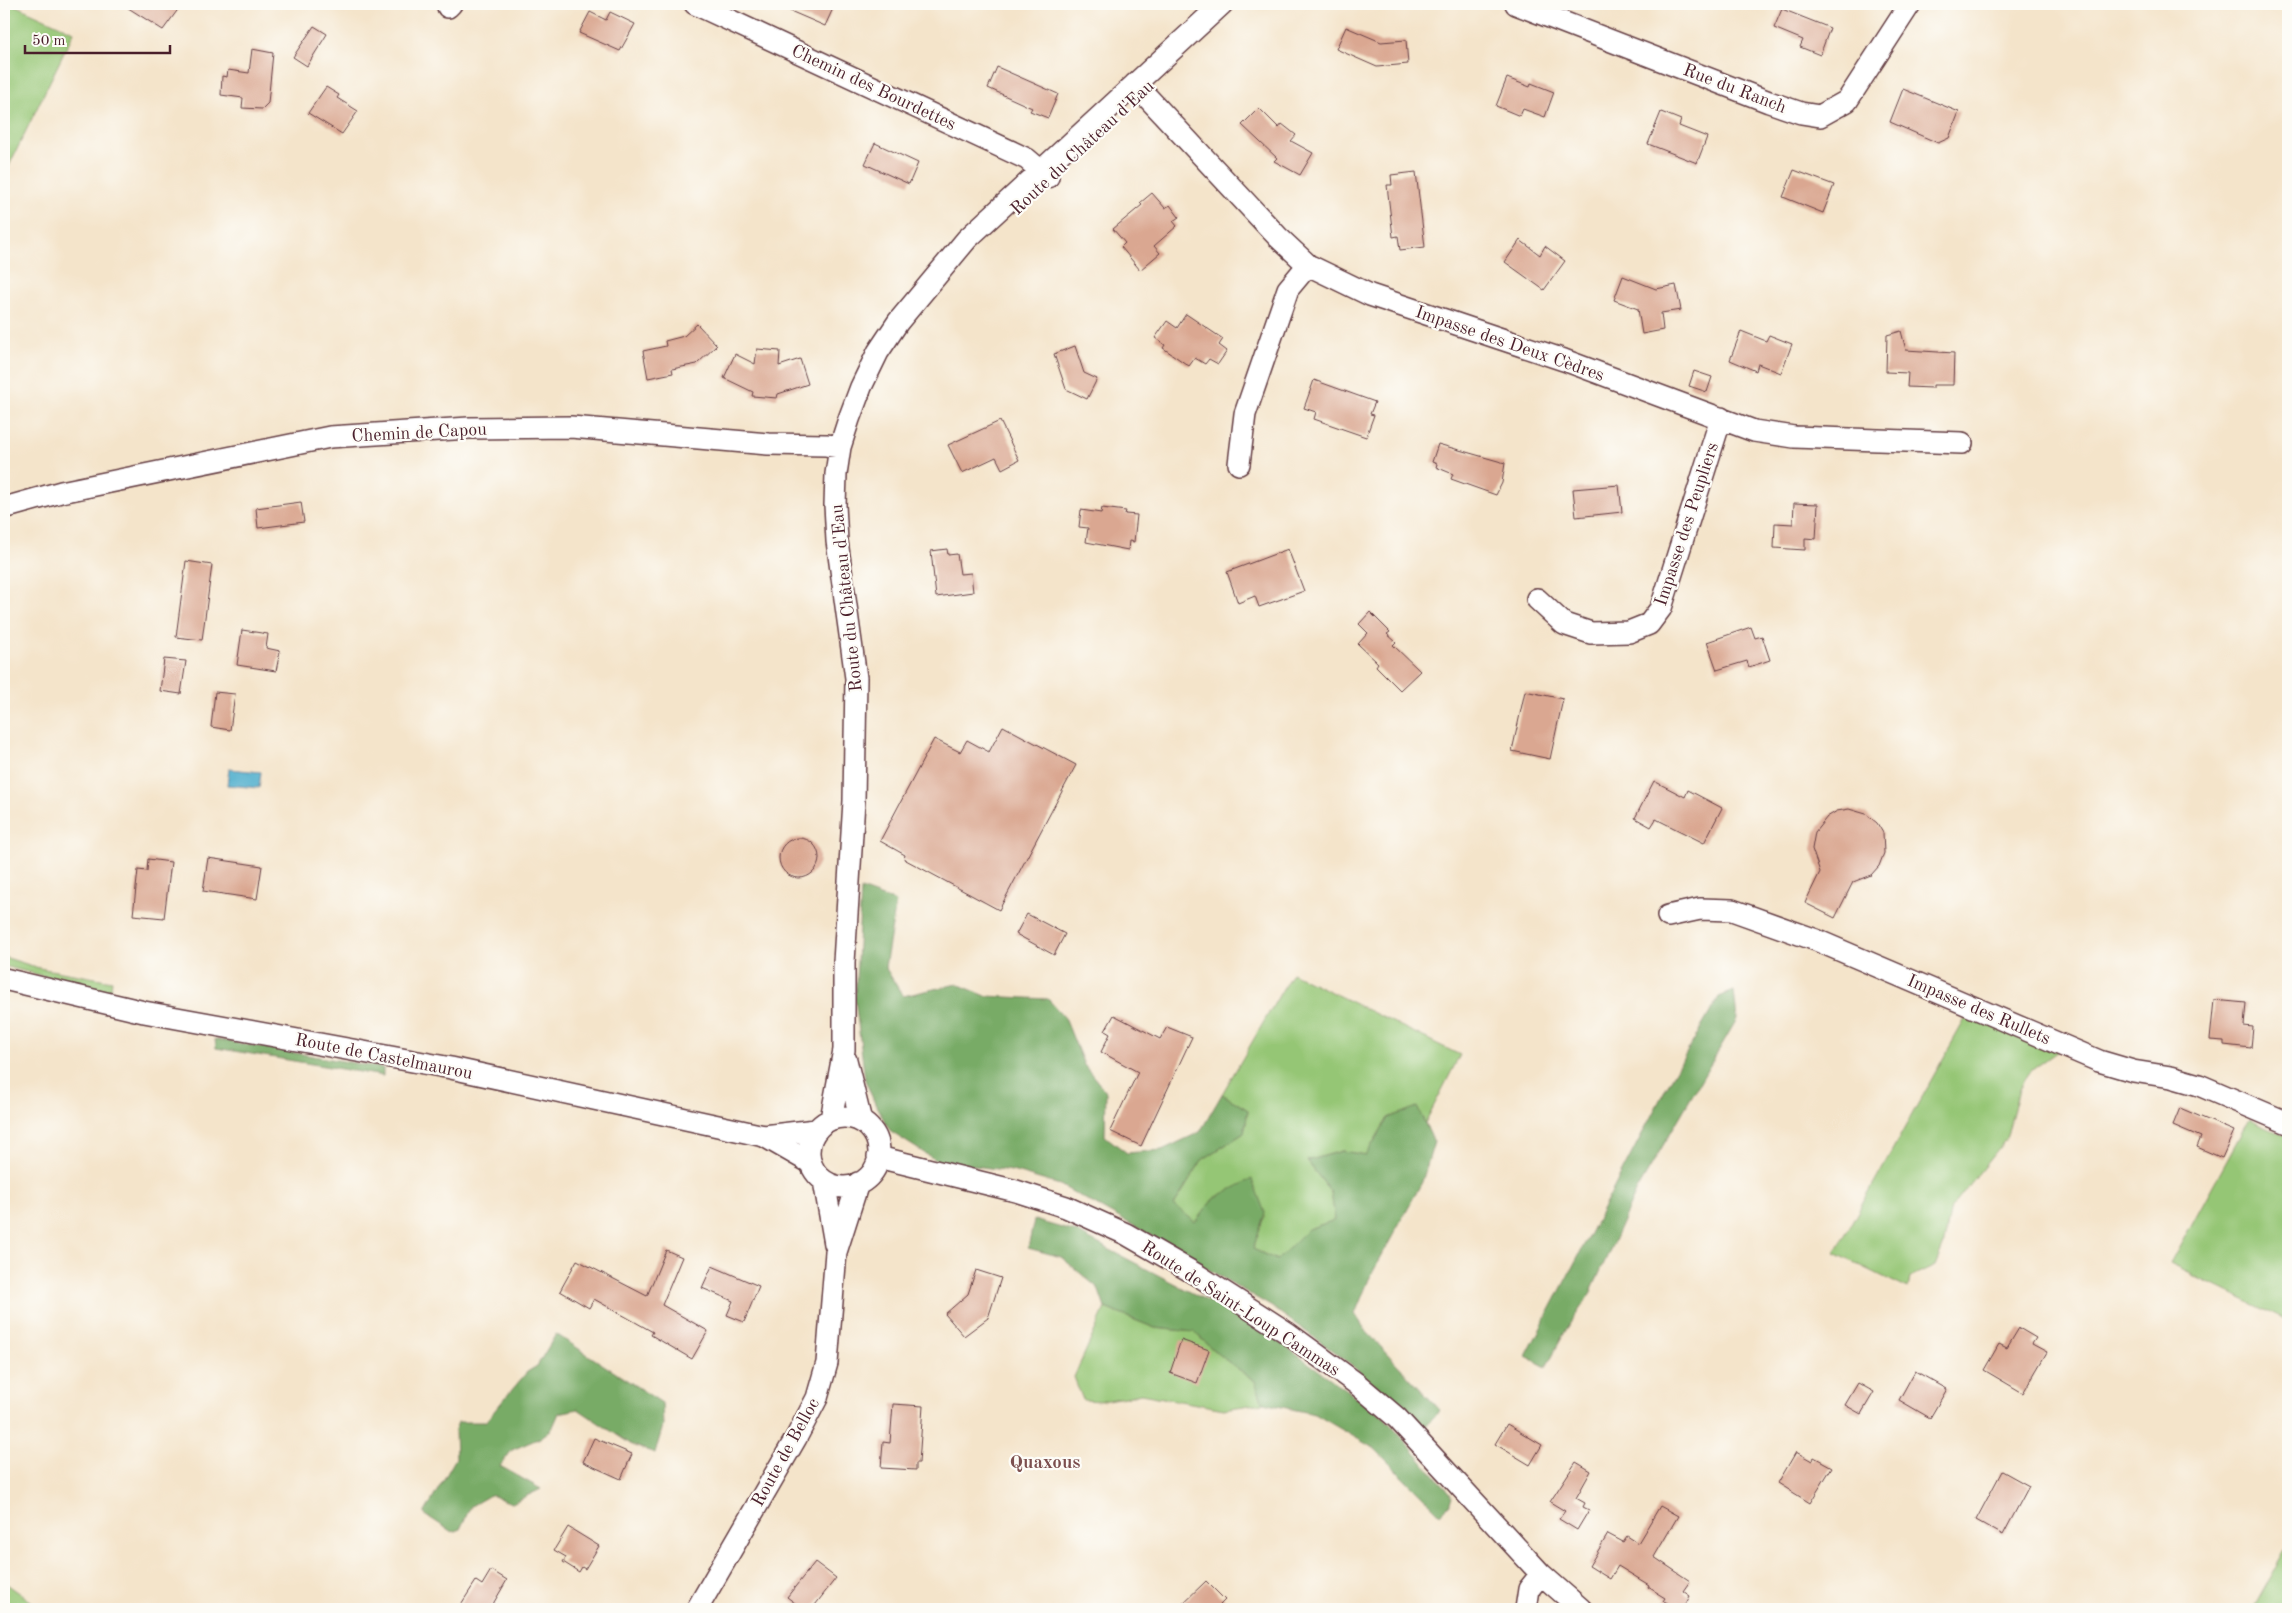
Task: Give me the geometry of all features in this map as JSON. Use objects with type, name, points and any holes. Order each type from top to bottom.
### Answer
[{"type":"street","name":"Chemin des Bourdettes","points":[[696,4],[1027,159],[1045,174]]},
{"type":"street","name":"Route du Château d'Eau","points":[[861,1121],[844,1050],[844,962],[854,801],[856,678],[837,541],[836,474],[840,447],[861,387],[878,352],[898,322],[968,239],[1045,174],[1139,87],[1222,4]]},
{"type":"street","name":"Route du Château d'Eau","points":[[1139,87],[1237,4]]},
{"type":"street","name":"Rue du Ranch","points":[[1516,4],[1769,102],[1800,113],[1820,116],[1847,100],[1910,4]]},
{"type":"street","name":"Impasse des Deux Cèdres","points":[[1139,87],[1278,237],[1308,265],[1370,295],[1564,360],[1754,431],[1794,437],[1962,443]]},
{"type":"street","points":[[1239,464],[1245,414],[1288,289],[1308,265]]},
{"type":"street","name":"Impasse des Peupliers","points":[[1536,600],[1564,624],[1591,633],[1629,632],[1649,624],[1661,608],[1721,418]]},
{"type":"street","name":"Chemin de Capou","points":[[4,508],[61,492],[330,437],[469,428],[571,428],[768,444],[840,447]]},
{"type":"street","name":"Impasse des Rullets","points":[[1668,916],[1700,909],[1732,910],[1816,940],[2099,1061],[2133,1071],[2171,1077],[2199,1085],[2288,1123]]},
{"type":"street","name":"Route de Castelmaurou","points":[[4,979],[144,1012],[451,1068],[764,1136],[811,1163]]},
{"type":"street","name":"Route du Château d'Eau","points":[[824,1124],[844,1050]]},
{"type":"street","points":[[811,1163],[809,1146],[824,1124],[852,1118],[861,1121],[872,1130],[878,1143],[878,1157]]},
{"type":"street","name":"Route de Castelmaurou","points":[[764,1136],[824,1124]]},
{"type":"street","name":"Route de Belloc","points":[[697,1609],[796,1438],[816,1398],[827,1362],[836,1252],[858,1184],[868,1177],[875,1168],[878,1157]]},
{"type":"street","name":"Route de Saint-Loup Cammas","points":[[878,1157],[1016,1191],[1066,1207],[1126,1234],[1199,1276],[1286,1332],[1357,1384],[1397,1418],[1541,1574],[1581,1609]]},
{"type":"street","name":"Route de Belloc","points":[[811,1163],[816,1173],[824,1180],[836,1252]]},
{"type":"street","points":[[824,1180],[840,1186],[858,1184]]},
{"type":"street","points":[[1526,1609],[1529,1589],[1541,1574]]},
{"type":"green space","points":[[4,4],[12,4],[74,32],[4,176]]},
{"type":"green space","points":[[861,889],[896,902],[885,967],[903,996],[957,984],[986,996],[1048,999],[1065,1018],[1084,1065],[1106,1092],[1105,1136],[1127,1153],[1162,1150],[1200,1132],[1222,1094],[1248,1110],[1244,1133],[1202,1160],[1174,1205],[1195,1222],[1214,1198],[1252,1179],[1265,1213],[1253,1249],[1277,1260],[1308,1229],[1335,1220],[1331,1192],[1307,1161],[1342,1151],[1366,1155],[1388,1118],[1417,1107],[1434,1142],[1422,1182],[1369,1279],[1355,1314],[1366,1331],[1440,1410],[1423,1429],[1348,1362],[1272,1307],[1143,1231],[1060,1185],[1012,1171],[937,1161],[891,1132],[876,1106],[865,1080],[855,999]]},
{"type":"green space","points":[[4,957],[39,968],[112,981],[111,989],[105,992],[4,966]]},
{"type":"green space","points":[[1292,973],[1460,1055],[1425,1123],[1417,1108],[1388,1118],[1366,1155],[1342,1151],[1307,1161],[1331,1192],[1336,1220],[1308,1229],[1277,1260],[1253,1249],[1265,1213],[1214,1198],[1195,1223],[1174,1205],[1202,1160],[1244,1133],[1248,1110],[1222,1094]]},
{"type":"green space","points":[[1734,991],[1737,1019],[1637,1190],[1591,1292],[1566,1330],[1546,1367],[1526,1356],[1666,1088],[1719,997]]},
{"type":"green space","points":[[1969,1012],[2058,1051],[2032,1070],[2019,1089],[2006,1139],[1951,1208],[1943,1247],[1935,1266],[1910,1278],[1908,1289],[1835,1253]]},
{"type":"green space","points":[[215,1039],[383,1068],[383,1076],[216,1048]]},
{"type":"green space","points":[[2249,1119],[2288,1136],[2288,1321],[2170,1264]]},
{"type":"green space","points":[[1034,1220],[1076,1232],[1261,1329],[1384,1417],[1453,1497],[1450,1504],[1440,1514],[1375,1449],[1315,1414],[1263,1403],[1255,1381],[1219,1355],[1194,1332],[1155,1328],[1105,1308],[1098,1288],[1061,1257],[1028,1248]]},
{"type":"green space","points":[[1105,1308],[1155,1328],[1194,1332],[1219,1355],[1255,1381],[1263,1403],[1224,1409],[1141,1394],[1103,1401],[1083,1400],[1074,1377]]},
{"type":"green space","points":[[556,1334],[662,1403],[663,1426],[655,1453],[632,1445],[578,1409],[559,1413],[552,1429],[540,1438],[512,1450],[500,1466],[541,1489],[512,1503],[490,1495],[471,1506],[460,1529],[452,1532],[424,1514],[456,1458],[455,1430],[458,1422],[485,1422],[527,1372],[537,1366]]},
{"type":"green space","points":[[2288,1546],[2288,1609],[2253,1609]]},
{"type":"green space","points":[[4,1582],[42,1609],[12,1609],[4,1604]]},
{"type":"water","points":[[229,769],[261,772],[259,788],[227,785]]},
{"type":"building","points":[[122,4],[182,4],[163,30]]},
{"type":"building","points":[[774,4],[835,4],[825,26]]},
{"type":"building","points":[[1782,9],[1830,28],[1820,55],[1800,47],[1803,40],[1774,28]]},
{"type":"building","points":[[590,12],[606,20],[610,12],[635,24],[620,51],[579,33]]},
{"type":"building","points":[[314,26],[327,34],[307,66],[293,57]]},
{"type":"building","points":[[1346,27],[1381,42],[1406,40],[1408,64],[1377,67],[1336,49]]},
{"type":"building","points":[[252,49],[273,53],[268,103],[262,109],[242,108],[243,98],[221,95],[222,76],[227,77],[228,70],[249,73]]},
{"type":"building","points":[[997,67],[1058,94],[1048,118],[1030,111],[1032,108],[988,88]]},
{"type":"building","points":[[1507,78],[1530,87],[1531,83],[1554,92],[1545,117],[1523,109],[1520,116],[1496,106]]},
{"type":"building","points":[[326,87],[339,95],[337,98],[358,111],[342,134],[308,113]]},
{"type":"building","points":[[1903,89],[1959,112],[1949,138],[1938,143],[1890,122]]},
{"type":"building","points":[[1259,108],[1279,128],[1282,124],[1296,135],[1291,141],[1313,153],[1300,175],[1274,161],[1277,158],[1242,125]]},
{"type":"building","points":[[1661,112],[1681,120],[1679,126],[1707,137],[1697,163],[1648,144]]},
{"type":"building","points":[[875,143],[918,163],[909,184],[865,164]]},
{"type":"building","points":[[1794,170],[1834,185],[1823,213],[1783,197]]},
{"type":"building","points":[[1416,172],[1425,247],[1400,250],[1398,236],[1393,237],[1387,185],[1392,185],[1391,175]]},
{"type":"building","points":[[1152,193],[1165,208],[1170,205],[1179,217],[1173,221],[1177,226],[1154,246],[1160,253],[1140,270],[1121,247],[1125,243],[1113,229],[1142,205],[1140,203]]},
{"type":"building","points":[[1520,240],[1540,255],[1545,246],[1565,261],[1544,290],[1505,262]]},
{"type":"building","points":[[1623,276],[1656,289],[1676,285],[1681,310],[1661,313],[1663,330],[1642,334],[1638,309],[1614,300]]},
{"type":"building","points":[[1186,314],[1223,339],[1219,345],[1227,351],[1218,364],[1209,359],[1205,364],[1195,358],[1189,366],[1163,348],[1165,345],[1155,338],[1167,321],[1177,328]]},
{"type":"building","points":[[697,324],[717,345],[697,364],[672,369],[673,373],[648,378],[643,351],[666,346],[665,341],[684,336]]},
{"type":"building","points":[[1741,331],[1766,341],[1769,335],[1792,344],[1781,373],[1758,364],[1756,371],[1730,360]]},
{"type":"building","points":[[1901,331],[1906,350],[1954,353],[1953,385],[1933,385],[1933,388],[1907,387],[1908,373],[1886,372],[1887,335]]},
{"type":"building","points":[[1075,346],[1084,373],[1097,379],[1087,399],[1066,389],[1054,354]]},
{"type":"building","points":[[757,349],[780,351],[779,366],[800,359],[808,384],[778,394],[777,398],[752,396],[753,392],[724,378],[735,354],[755,364]]},
{"type":"building","points":[[1694,371],[1712,377],[1707,392],[1689,386]]},
{"type":"building","points":[[1314,380],[1375,402],[1370,414],[1374,415],[1366,437],[1314,419],[1316,412],[1304,408]]},
{"type":"building","points":[[1000,421],[1019,460],[1002,469],[996,457],[962,473],[948,445]]},
{"type":"building","points":[[1438,444],[1505,463],[1502,483],[1496,495],[1451,479],[1453,474],[1436,467],[1437,464],[1432,462]]},
{"type":"building","points":[[1619,485],[1622,512],[1576,517],[1573,489]]},
{"type":"building","points":[[301,502],[304,522],[258,528],[256,508]]},
{"type":"building","points":[[1794,503],[1818,504],[1816,539],[1805,538],[1805,550],[1774,548],[1775,523],[1793,524]]},
{"type":"building","points":[[1102,508],[1126,511],[1125,514],[1137,515],[1134,542],[1129,541],[1128,550],[1086,542],[1088,528],[1079,527],[1081,510],[1101,513]]},
{"type":"building","points":[[947,549],[948,555],[957,554],[960,574],[971,573],[973,592],[936,597],[931,551]]},
{"type":"building","points":[[1288,549],[1304,591],[1259,607],[1255,596],[1238,603],[1227,572]]},
{"type":"building","points":[[186,561],[212,565],[202,640],[176,637]]},
{"type":"building","points":[[1370,612],[1390,632],[1387,634],[1396,642],[1393,645],[1420,671],[1400,690],[1376,666],[1378,663],[1358,644],[1368,633],[1359,624]]},
{"type":"building","points":[[1751,627],[1755,638],[1762,636],[1770,660],[1749,667],[1747,661],[1717,670],[1707,642]]},
{"type":"building","points":[[242,630],[268,634],[266,648],[280,651],[276,671],[237,665]]},
{"type":"building","points":[[164,659],[186,661],[181,694],[160,691]]},
{"type":"building","points":[[1525,691],[1563,699],[1550,759],[1512,751]]},
{"type":"building","points":[[215,692],[235,694],[230,730],[211,727]]},
{"type":"building","points":[[1003,726],[1076,765],[999,910],[904,859],[905,855],[880,841],[934,739],[960,752],[967,740],[989,752]]},
{"type":"building","points":[[1654,781],[1685,797],[1688,790],[1722,808],[1704,843],[1656,819],[1651,827],[1635,818]]},
{"type":"building","points":[[1849,809],[1866,814],[1877,823],[1883,833],[1884,853],[1879,866],[1871,875],[1853,882],[1835,918],[1805,903],[1820,872],[1812,849],[1815,832],[1827,817],[1837,811]]},
{"type":"building","points":[[803,838],[810,841],[816,847],[819,858],[818,866],[810,875],[803,878],[795,878],[788,875],[780,866],[779,854],[782,847],[791,839]]},
{"type":"building","points":[[208,858],[262,866],[257,899],[203,891]]},
{"type":"building","points":[[148,859],[171,862],[164,918],[133,915],[138,870],[147,871]]},
{"type":"building","points":[[1027,914],[1065,934],[1054,955],[1016,934]]},
{"type":"building","points":[[2214,1000],[2246,1003],[2244,1026],[2253,1027],[2251,1048],[2224,1045],[2224,1041],[2210,1040]]},
{"type":"building","points":[[1114,1015],[1160,1039],[1167,1027],[1192,1037],[1141,1146],[1110,1131],[1138,1072],[1101,1052],[1110,1034],[1105,1031]]},
{"type":"building","points":[[2180,1108],[2234,1131],[2222,1158],[2197,1147],[2201,1137],[2173,1125]]},
{"type":"building","points":[[666,1250],[682,1257],[662,1305],[708,1331],[692,1359],[651,1335],[653,1332],[594,1299],[589,1308],[560,1291],[577,1260],[647,1296]]},
{"type":"building","points":[[712,1266],[759,1286],[744,1322],[727,1315],[733,1301],[702,1288]]},
{"type":"building","points":[[976,1270],[1001,1278],[988,1318],[964,1336],[945,1314],[968,1294]]},
{"type":"building","points":[[2019,1328],[2036,1338],[2032,1344],[2047,1352],[2023,1393],[1984,1370],[1999,1344],[2007,1348]]},
{"type":"building","points":[[1181,1340],[1209,1350],[1197,1383],[1170,1373]]},
{"type":"building","points":[[1915,1371],[1947,1389],[1930,1418],[1899,1400]]},
{"type":"building","points":[[1858,1383],[1874,1392],[1861,1414],[1845,1405]]},
{"type":"building","points":[[893,1404],[923,1406],[919,1463],[916,1463],[916,1470],[881,1468],[883,1442],[890,1443]]},
{"type":"building","points":[[1507,1424],[1542,1445],[1530,1465],[1495,1444]]},
{"type":"building","points":[[594,1438],[632,1454],[621,1479],[583,1462]]},
{"type":"building","points":[[1796,1452],[1812,1461],[1814,1457],[1832,1467],[1810,1503],[1778,1483]]},
{"type":"building","points":[[1576,1462],[1591,1471],[1576,1498],[1585,1503],[1583,1507],[1589,1510],[1577,1530],[1559,1519],[1565,1511],[1550,1502]]},
{"type":"building","points":[[2002,1471],[2029,1486],[2003,1535],[1976,1520]]},
{"type":"building","points":[[1660,1506],[1678,1516],[1654,1557],[1690,1581],[1683,1591],[1690,1596],[1683,1609],[1678,1609],[1664,1601],[1666,1598],[1648,1587],[1649,1585],[1618,1566],[1610,1579],[1589,1566],[1608,1534],[1623,1542],[1627,1536],[1638,1543]]},
{"type":"building","points":[[568,1527],[599,1546],[585,1569],[582,1567],[579,1572],[563,1562],[566,1557],[554,1550]]},
{"type":"building","points":[[815,1562],[836,1578],[812,1609],[803,1609],[787,1597]]},
{"type":"building","points":[[491,1570],[507,1580],[490,1609],[458,1609],[476,1581],[482,1585]]},
{"type":"building","points":[[1206,1581],[1225,1600],[1216,1609],[1177,1609]]},
{"type":"district","name":"Quaxous","points":[[1045,1461]]}]
